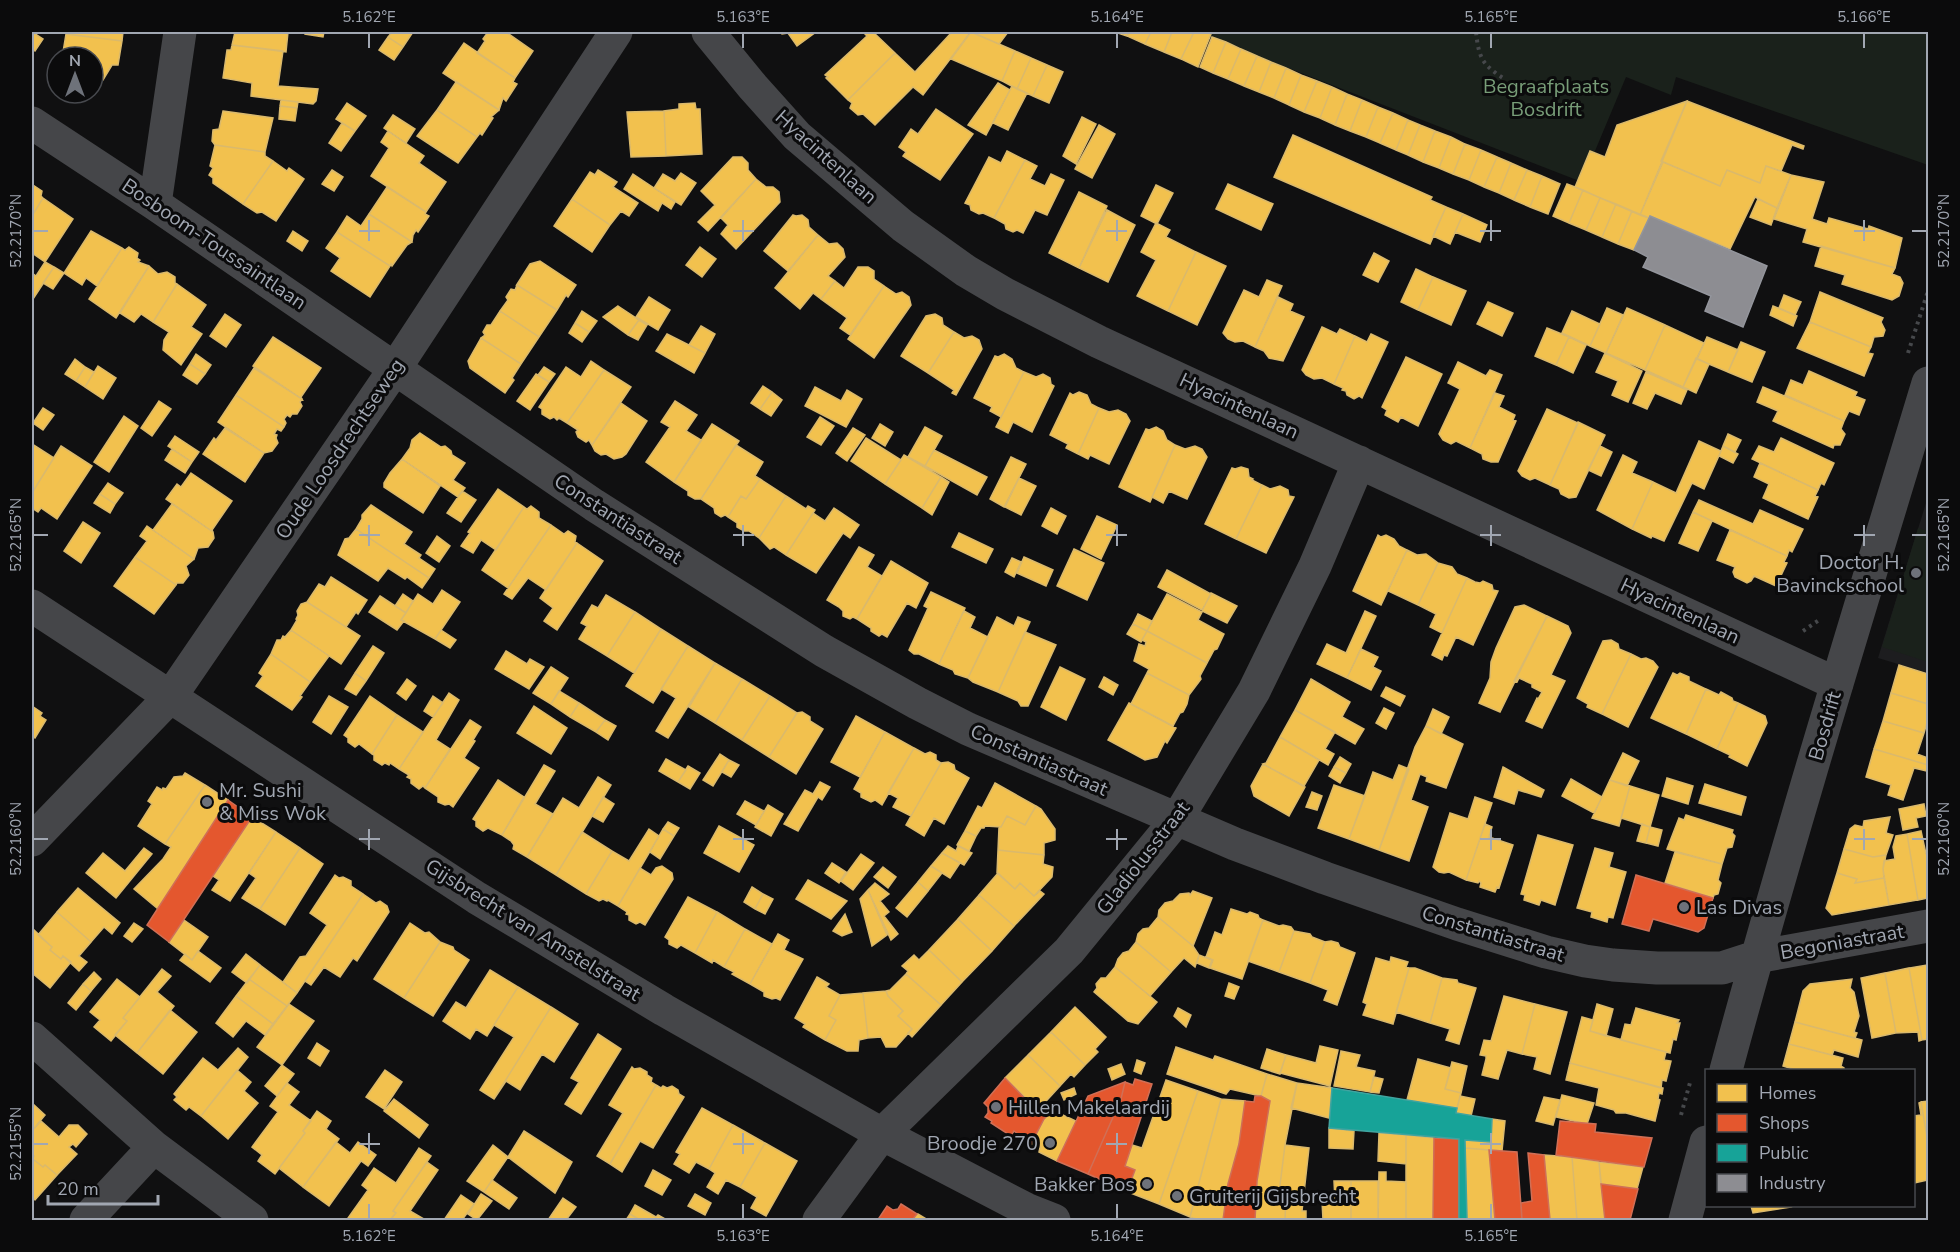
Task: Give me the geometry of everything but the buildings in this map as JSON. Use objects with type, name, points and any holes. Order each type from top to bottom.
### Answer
[{"type":"street","points":[[155,204],[180,32]]},
{"type":"street","name":"Oude Loosdrechtseweg","points":[[32,840],[171,696],[396,367],[616,32]]},
{"type":"street","name":"Hyacintenlaan","points":[[708,32],[797,136],[903,226],[966,271],[1005,294],[1099,342],[1837,684]]},
{"type":"street","name":"Bosboom-Toussaintlaan","points":[[32,123],[396,367]]},
{"type":"street","name":"Constantiastraat","points":[[396,367],[594,505],[824,651],[916,703],[968,729],[1235,844],[1457,924],[1556,954],[1585,961],[1657,968],[1722,968],[1756,957]]},
{"type":"street","name":"Bosdrift","points":[[1727,1069],[1756,957],[1929,383]]},
{"type":"street","name":"Gladiolusstraat","points":[[819,1221],[882,1134],[1069,951],[1177,819],[1254,691],[1314,566],[1359,462]]},
{"type":"street","name":"Gijsbrecht van Amstelstraat","points":[[32,606],[477,898],[664,1010],[882,1134],[1026,1209],[1054,1221]]},
{"type":"street","name":"Begoniastraat","points":[[1756,957],[1929,926]]},
{"type":"street","points":[[32,1038],[154,1147],[252,1221]]},
{"type":"street","points":[[86,1221],[154,1147]]},
{"type":"street","points":[[1685,1221],[1705,1149]]},
{"type":"path","points":[[1476,32],[1478,48],[1486,67],[1506,80]]},
{"type":"shaded area","name":"Doctor H. Bavinckschool","points":[[1926,503],[1928,504],[1928,673],[1878,658]]},
{"type":"green space","name":"Begraafplaats Bosdrift","points":[[1195,32],[1928,32],[1928,165],[1676,77],[1671,95],[1626,77],[1582,182]]},
{"type":"green space","name":"Doctor H. Bavinckschool","points":[[1918,528],[1928,531],[1928,662],[1882,647]]},
{"type":"place","name":"Doctor H. Bavinckschool","points":[[1916,573]]},
{"type":"place","name":"Mr. Sushi & Miss Wok","points":[[207,802]]},
{"type":"place","name":"Las Divas","points":[[1684,907]]},
{"type":"place","name":"Hillen Makelaardij","points":[[996,1107]]},
{"type":"place","name":"Broodje 270","points":[[1050,1143]]},
{"type":"place","name":"Bakker Bos","points":[[1147,1184]]},
{"type":"place","name":"Gruiterij Gijsbrecht","points":[[1177,1196]]}]
